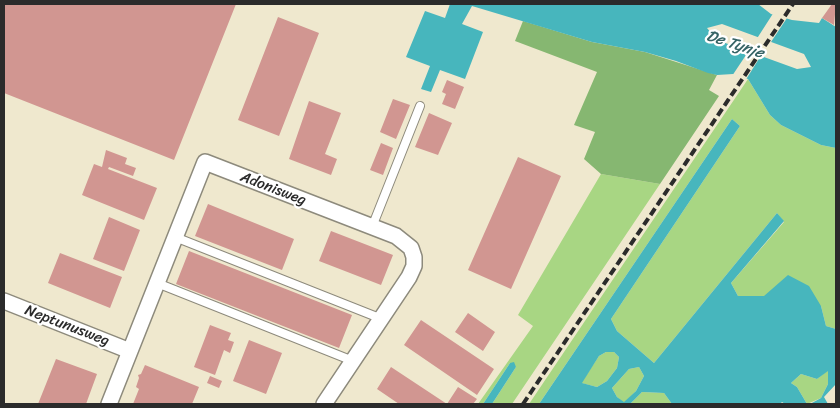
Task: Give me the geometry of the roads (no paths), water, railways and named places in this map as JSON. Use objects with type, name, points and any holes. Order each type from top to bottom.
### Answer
[{"type":"street","name":"Adonisweg","points":[[109,404],[205,162],[372,227],[405,242],[414,257],[410,277],[324,404]]},
{"type":"street","name":"Neptunusweg","points":[[4,302],[130,351]]},
{"type":"lane","points":[[372,227],[420,106]]},
{"type":"lane","points":[[175,237],[382,319]]},
{"type":"lane","points":[[157,283],[353,361]]},
{"type":"water","points":[[450,4],[758,4],[771,14],[792,20],[819,23],[822,18],[836,27],[836,148],[821,145],[781,125],[770,115],[748,79],[733,74],[717,75],[708,73],[645,52],[592,42],[472,6],[462,24],[483,32],[465,79],[440,70],[431,92],[421,89],[430,66],[406,57],[425,11],[445,18]],"holes":[[[722,24],[804,54],[811,67],[797,69],[717,40],[707,28]]]},
{"type":"water","points":[[732,119],[740,126],[611,319],[617,331],[654,363],[777,213],[784,221],[731,283],[738,296],[764,296],[788,275],[809,286],[821,306],[826,326],[836,329],[836,384],[824,397],[828,404],[810,404],[821,398],[828,384],[828,371],[817,379],[801,374],[791,383],[797,387],[807,404],[785,404],[782,402],[780,404],[672,404],[664,393],[642,392],[630,404],[539,404]],"holes":[[[606,352],[614,352],[619,357],[617,368],[607,381],[597,387],[582,383],[599,356]],[[639,367],[644,376],[636,391],[624,402],[617,397],[612,388],[629,369]]]},
{"type":"water","points":[[514,362],[516,367],[492,404],[483,404],[510,363]]},
{"type":"railway","points":[[523,404],[793,4]]},
{"type":"water label","name":"De Tynje","points":[[735,45]]}]
